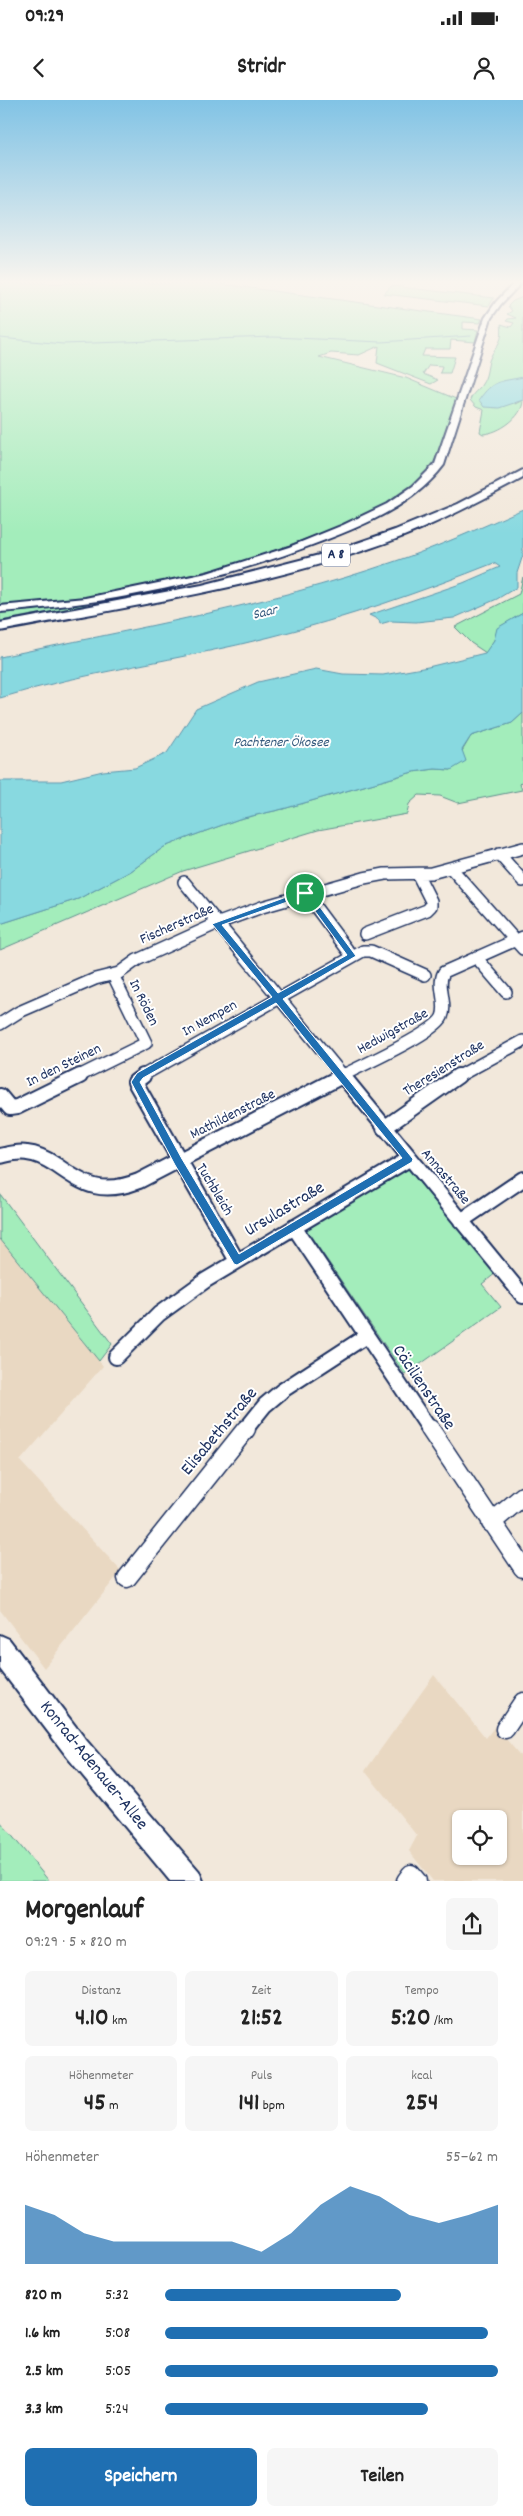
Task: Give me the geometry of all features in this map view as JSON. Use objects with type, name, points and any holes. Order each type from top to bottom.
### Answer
[{"type":"highway","name":"A 8","points":[[3,632],[260,576],[337,554],[433,519],[523,473]]},
{"type":"highway","name":"A 8","points":[[3,632],[190,599],[304,570],[364,552],[441,523],[523,481]]},
{"type":"main road","points":[[0,608],[42,606],[113,597],[222,572],[321,538],[355,524],[403,499],[424,483],[439,465],[472,366]]},
{"type":"main road","name":"Konrad-Adenauer-Allee","points":[[0,1648],[78,1749],[189,1881]]},
{"type":"street","name":"Fischerstraße","points":[[0,1024],[20,1012],[87,983],[113,975],[137,960],[216,924],[305,893],[385,874],[418,875],[523,848]]},
{"type":"street","points":[[499,854],[523,881]]},
{"type":"street","points":[[451,868],[520,942]]},
{"type":"street","points":[[364,934],[427,910],[431,906],[431,901],[418,875]]},
{"type":"street","name":"Annastraße","points":[[184,882],[216,924],[523,1296]]},
{"type":"street","points":[[305,893],[352,956],[362,951],[372,951],[425,975]]},
{"type":"street","name":"Hedwigstraße","points":[[343,1077],[434,1028],[442,1021],[445,1014],[441,977],[444,972],[476,957],[520,942]]},
{"type":"street","name":"In Nempen","points":[[179,1162],[135,1082],[140,1076],[352,956]]},
{"type":"street","points":[[476,957],[506,992]]},
{"type":"street","name":"In Röden","points":[[113,975],[146,1043]]},
{"type":"street","name":"Theresienstraße","points":[[384,1128],[460,1074],[523,1041]]},
{"type":"street","name":"In den Steinen","points":[[0,1096],[6,1106],[10,1108],[17,1106],[146,1043]]},
{"type":"street","name":"Mathildenstraße","points":[[0,1156],[22,1151],[35,1153],[84,1183],[105,1189],[127,1186],[179,1162],[343,1077]]},
{"type":"street","name":"Ursulastraße","points":[[116,1357],[159,1314],[186,1293],[409,1159]]},
{"type":"street","name":"Tuchbleich","points":[[179,1162],[237,1261]]},
{"type":"street","points":[[461,1221],[523,1179]]},
{"type":"street","name":"Cäcilienstraße","points":[[294,1227],[523,1568]]},
{"type":"street","name":"Elisabethstraße","points":[[127,1578],[265,1405],[283,1390],[366,1336]]},
{"type":"street","points":[[491,1522],[523,1496]]},
{"type":"street","points":[[505,1729],[523,1702]]},
{"type":"shaded area","points":[[0,1239],[103,1366],[20,1461],[121,1571],[44,1668],[0,1610]]},
{"type":"shaded area","points":[[434,1675],[486,1738],[495,1726],[523,1759],[523,1881],[433,1881],[409,1851],[417,1836],[365,1771]]},
{"type":"green space","points":[[0,366],[357,366],[406,378],[456,399],[438,454],[427,474],[407,491],[341,526],[240,563],[112,594],[82,606],[0,621]]},
{"type":"green space","points":[[385,366],[428,366],[423,374],[438,380],[431,384]]},
{"type":"green space","points":[[442,366],[452,366],[450,373],[440,373]]},
{"type":"green space","points":[[488,366],[523,366],[523,377],[515,404],[523,400],[519,412],[515,418],[503,427],[483,434],[480,432],[484,410],[476,407],[470,400],[485,379]]},
{"type":"green space","points":[[523,577],[523,613],[498,628],[494,640],[486,653],[471,643],[455,627],[519,594]]},
{"type":"green space","points":[[523,713],[523,781],[520,784],[522,790],[458,803],[440,796],[419,795],[409,804],[407,814],[318,830],[183,871],[0,950],[0,924],[78,899],[131,871],[164,847],[239,819],[283,809],[413,772],[435,769],[451,770],[471,736],[512,723]]},
{"type":"green space","points":[[408,1169],[496,1273],[482,1284],[501,1307],[405,1375],[306,1229]]},
{"type":"green space","points":[[0,1194],[112,1344],[99,1361],[0,1239]]},
{"type":"green space","points":[[0,1821],[49,1881],[0,1881]]},
{"type":"water","points":[[523,377],[523,400],[499,408],[484,407],[479,400],[489,388],[498,382]]},
{"type":"water","name":"Saar","points":[[523,509],[523,555],[517,573],[517,587],[497,599],[454,618],[416,622],[391,621],[380,624],[379,620],[369,615],[463,583],[500,567],[494,563],[383,604],[298,630],[236,645],[67,680],[0,698],[0,657],[198,616],[345,578],[410,556]]},
{"type":"water","name":"Pachtener Ökosee","points":[[523,613],[523,713],[512,723],[471,736],[462,750],[466,761],[451,770],[435,769],[413,772],[283,809],[239,819],[164,847],[131,871],[78,899],[0,924],[0,781],[61,781],[103,771],[135,768],[167,753],[196,709],[258,682],[316,669],[343,674],[383,675],[428,667],[485,653],[494,640],[497,628]]},
{"type":"route","points":[[305,893],[216,924],[243,956],[277,998],[384,1128],[409,1159],[237,1261],[135,1082],[140,1076],[161,1063],[277,998],[352,956],[305,893]]}]
